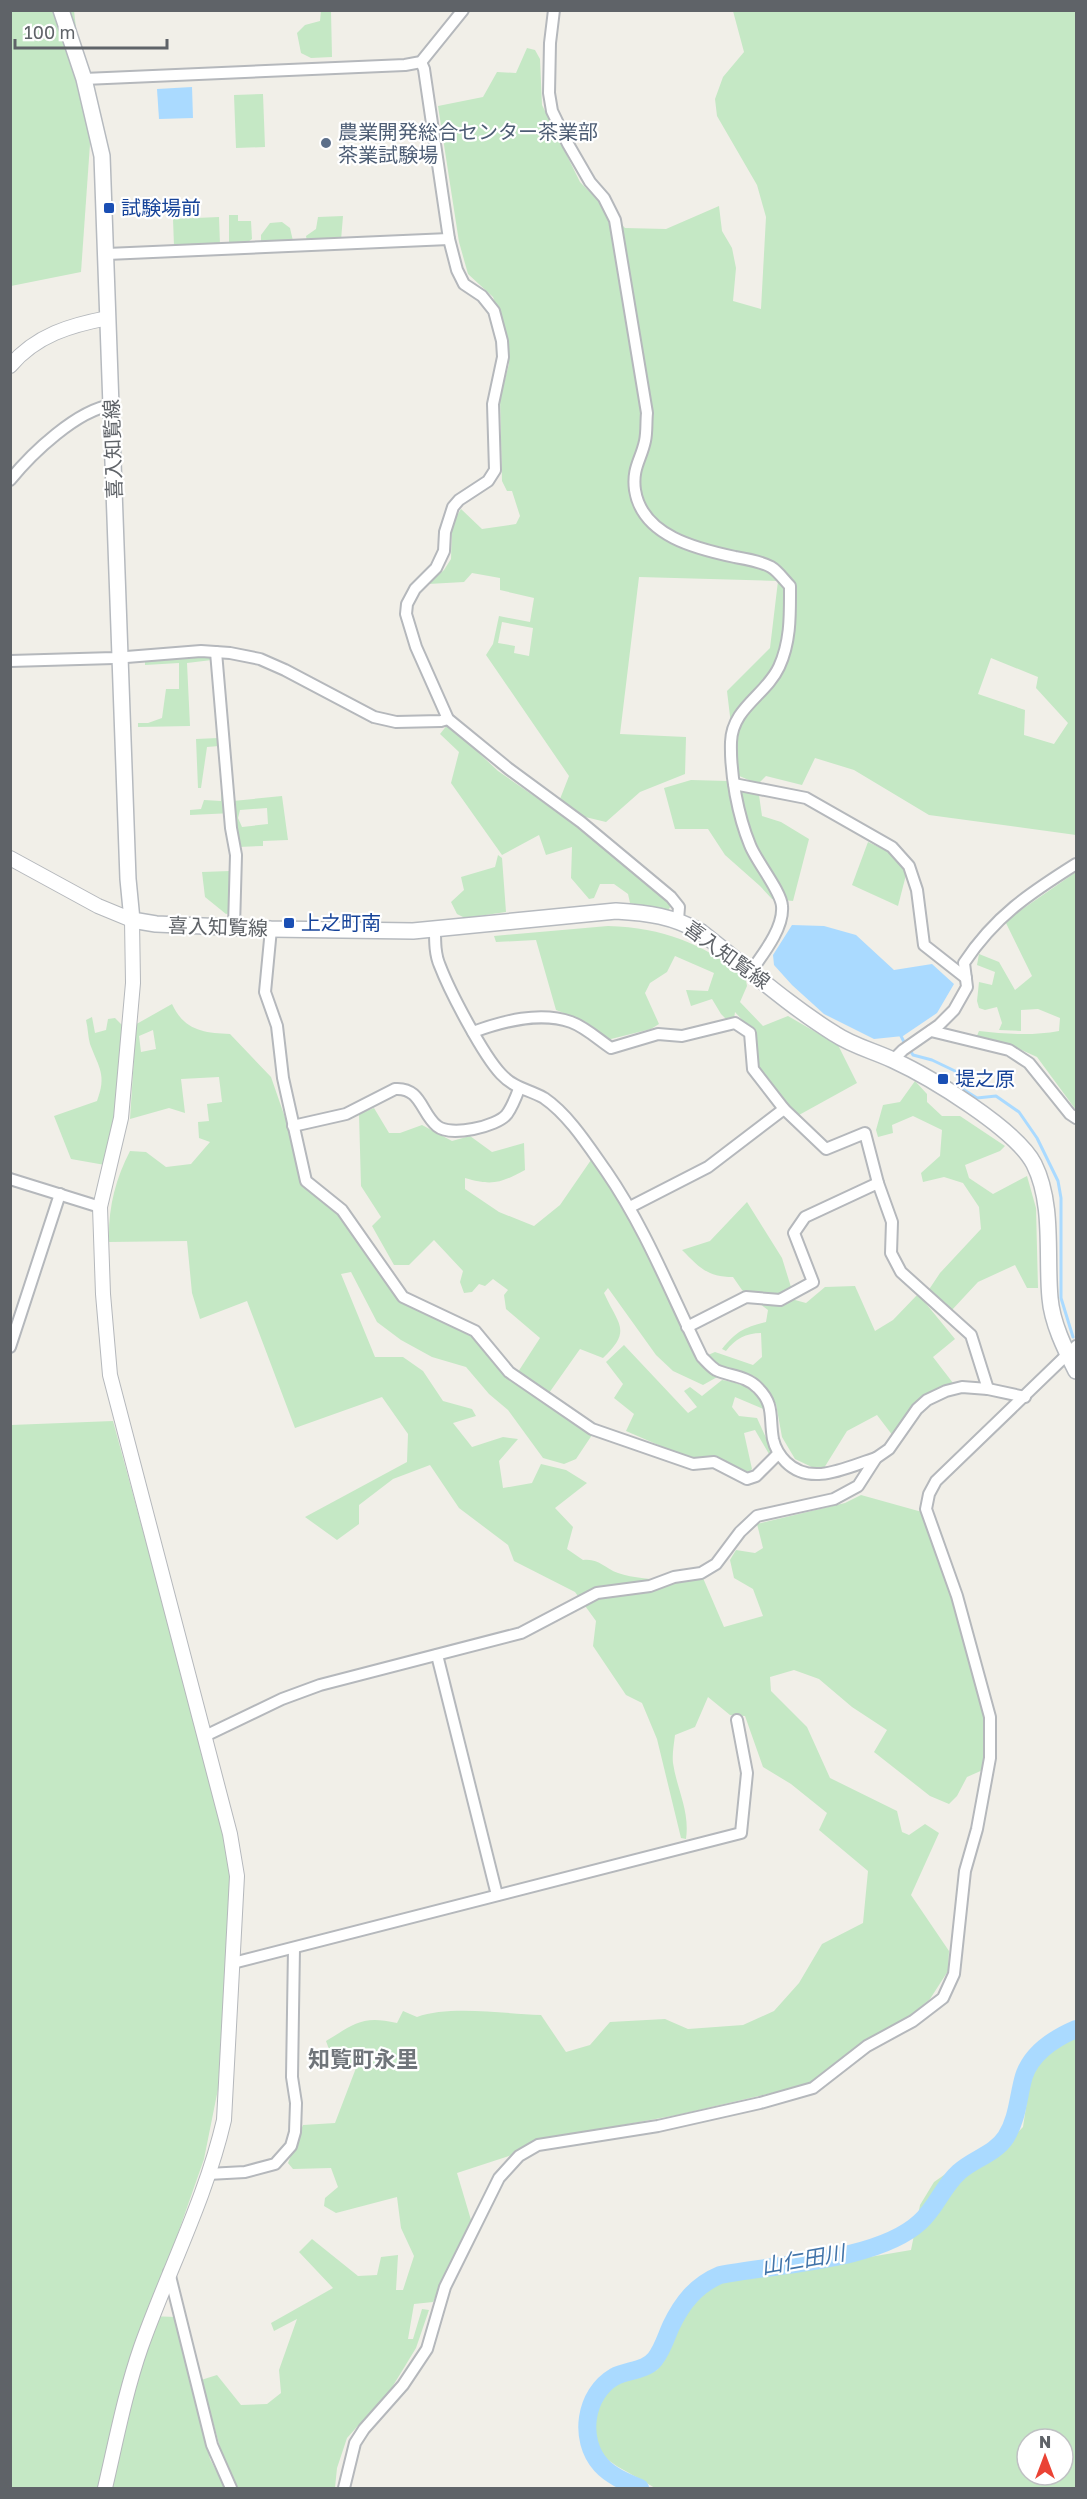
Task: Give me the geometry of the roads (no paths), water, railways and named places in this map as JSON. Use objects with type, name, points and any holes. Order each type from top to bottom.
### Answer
[{"type":"main road","name":"喜入知覧線","points":[[61,10],[84,79],[102,156],[128,879],[132,920],[156,924],[271,929],[435,930],[616,911],[648,913],[678,920],[701,932],[837,1036],[893,1060],[936,1083],[1011,1135],[1025,1149],[1040,1180],[1046,1217],[1050,1301],[1073,1351],[1077,1371]]},
{"type":"street","points":[[84,79],[405,65],[421,62],[463,10]]},
{"type":"street","points":[[554,10],[550,44],[549,93],[552,111],[579,163],[590,182],[604,198],[615,220],[647,413],[645,442],[635,465],[635,490],[640,504],[651,522],[670,536],[698,547],[754,560],[772,567],[790,586],[789,642],[782,660],[765,688],[738,715],[731,740],[734,784],[750,846],[783,904],[780,923],[751,971]]},
{"type":"street","points":[[421,62],[424,69],[449,239],[457,270],[464,284],[482,296],[494,311],[502,341],[503,357],[493,404],[495,470],[488,482],[459,500],[453,507],[447,524],[444,551],[436,568],[415,590],[407,604],[406,614],[416,647],[448,719],[509,769],[581,822],[671,897],[679,907],[678,920]]},
{"type":"street","points":[[107,254],[449,239]]},
{"type":"street","points":[[10,366],[21,353],[49,335],[76,324],[108,318]]},
{"type":"street","points":[[10,480],[36,452],[84,414],[112,405]]},
{"type":"street","points":[[10,661],[121,658],[216,652],[260,659],[374,717],[396,722],[448,719]]},
{"type":"street","points":[[216,652],[231,828],[236,855],[234,927]]},
{"type":"street","points":[[734,784],[806,798],[892,847],[909,866],[917,890],[924,945],[966,978]]},
{"type":"street","points":[[10,858],[98,906],[132,920],[133,983],[121,1118],[100,1207],[102,1293],[110,1375],[205,1736],[235,1856],[237,1876],[224,2120],[216,2156],[169,2272],[133,2373],[105,2488]]},
{"type":"street","points":[[893,1060],[954,1010],[967,987],[964,963],[1008,910],[1077,864]]},
{"type":"street","points":[[271,929],[265,992],[277,1026],[283,1078],[306,1181],[342,1210],[403,1297],[475,1331],[509,1372],[592,1429],[693,1464],[714,1462],[747,1479],[756,1476],[778,1454]]},
{"type":"street","points":[[435,930],[440,966],[473,1032],[500,1073],[519,1089],[543,1098],[563,1115],[630,1207],[702,1358],[714,1369],[744,1379],[757,1387],[771,1407],[773,1439],[778,1454],[794,1469],[808,1475],[824,1474],[876,1458],[889,1449],[917,1409],[927,1400],[946,1391],[962,1387],[988,1389],[1025,1397]]},
{"type":"street","points":[[473,1032],[499,1023],[550,1016],[574,1023],[611,1048],[658,1034],[682,1036],[735,1023],[750,1033],[753,1069],[784,1109],[826,1149],[865,1133],[878,1184],[892,1222],[891,1253],[901,1272],[971,1335],[988,1389]]},
{"type":"street","points":[[931,1031],[1009,1050],[1029,1063],[1070,1114],[1077,1118]]},
{"type":"street","points":[[293,1126],[346,1114],[395,1089],[403,1088],[412,1091],[437,1126],[448,1131],[468,1130],[507,1115],[519,1089]]},
{"type":"street","points":[[630,1207],[708,1167],[784,1109]]},
{"type":"street","points":[[10,1179],[100,1207]]},
{"type":"street","points":[[687,1327],[747,1297],[780,1300],[813,1282],[794,1233],[805,1217],[878,1184]]},
{"type":"street","points":[[10,1347],[60,1194]]},
{"type":"street","points":[[344,2488],[355,2443],[364,2429],[403,2385],[427,2349],[445,2287],[499,2178],[519,2156],[538,2145],[658,2126],[760,2103],[813,2088],[867,2046],[913,2021],[943,1998],[954,1974],[965,1870],[977,1829],[990,1758],[990,1717],[957,1596],[926,1509],[929,1494],[936,1481],[1073,1351]]},
{"type":"street","points":[[205,1736],[282,1699],[320,1685],[521,1633],[597,1593],[650,1586],[674,1577],[701,1573],[716,1564],[740,1532],[757,1516],[834,1499],[858,1486],[876,1458]]},
{"type":"street","points":[[437,1655],[497,1895]]},
{"type":"street","points":[[233,1963],[741,1833],[747,1773],[737,1720]]},
{"type":"street","points":[[208,2174],[245,2172],[275,2164],[291,2146],[295,2132],[296,2103],[292,2077],[294,1948]]},
{"type":"street","points":[[169,2272],[212,2445],[231,2488]]},
{"type":"water","points":[[192,87],[193,118],[159,119],[157,89]]},
{"type":"water","points":[[792,925],[824,926],[856,935],[894,970],[932,964],[954,984],[937,1013],[903,1036],[874,1039],[824,1014],[774,965],[773,955]]},
{"type":"waterway","points":[[900,1034],[904,1042]]},
{"type":"waterway","points":[[910,1050],[913,1055],[932,1060],[955,1071],[961,1088],[977,1098],[996,1096],[1019,1112],[1037,1138],[1058,1181],[1061,1198],[1061,1298],[1073,1337]]},
{"type":"waterway","name":"山仁田川","points":[[640,2488],[605,2469],[589,2443],[587,2430],[591,2405],[596,2394],[604,2385],[614,2377],[651,2363],[660,2351],[685,2302],[711,2279],[720,2275],[853,2253],[902,2235],[920,2222],[959,2172],[996,2148],[1006,2137],[1015,2115],[1024,2076],[1038,2053],[1052,2041],[1076,2029]]},
{"type":"place","name":"農業開発総合センター茶業部 茶業試験場","points":[[326,143]]},
{"type":"place","name":"試験場前","points":[[109,208]]},
{"type":"place","name":"上之町南","points":[[289,923]]},
{"type":"place","name":"堤之原","points":[[943,1079]]},
{"type":"district","name":"知覧町永里","points":[[363,2059]]}]
